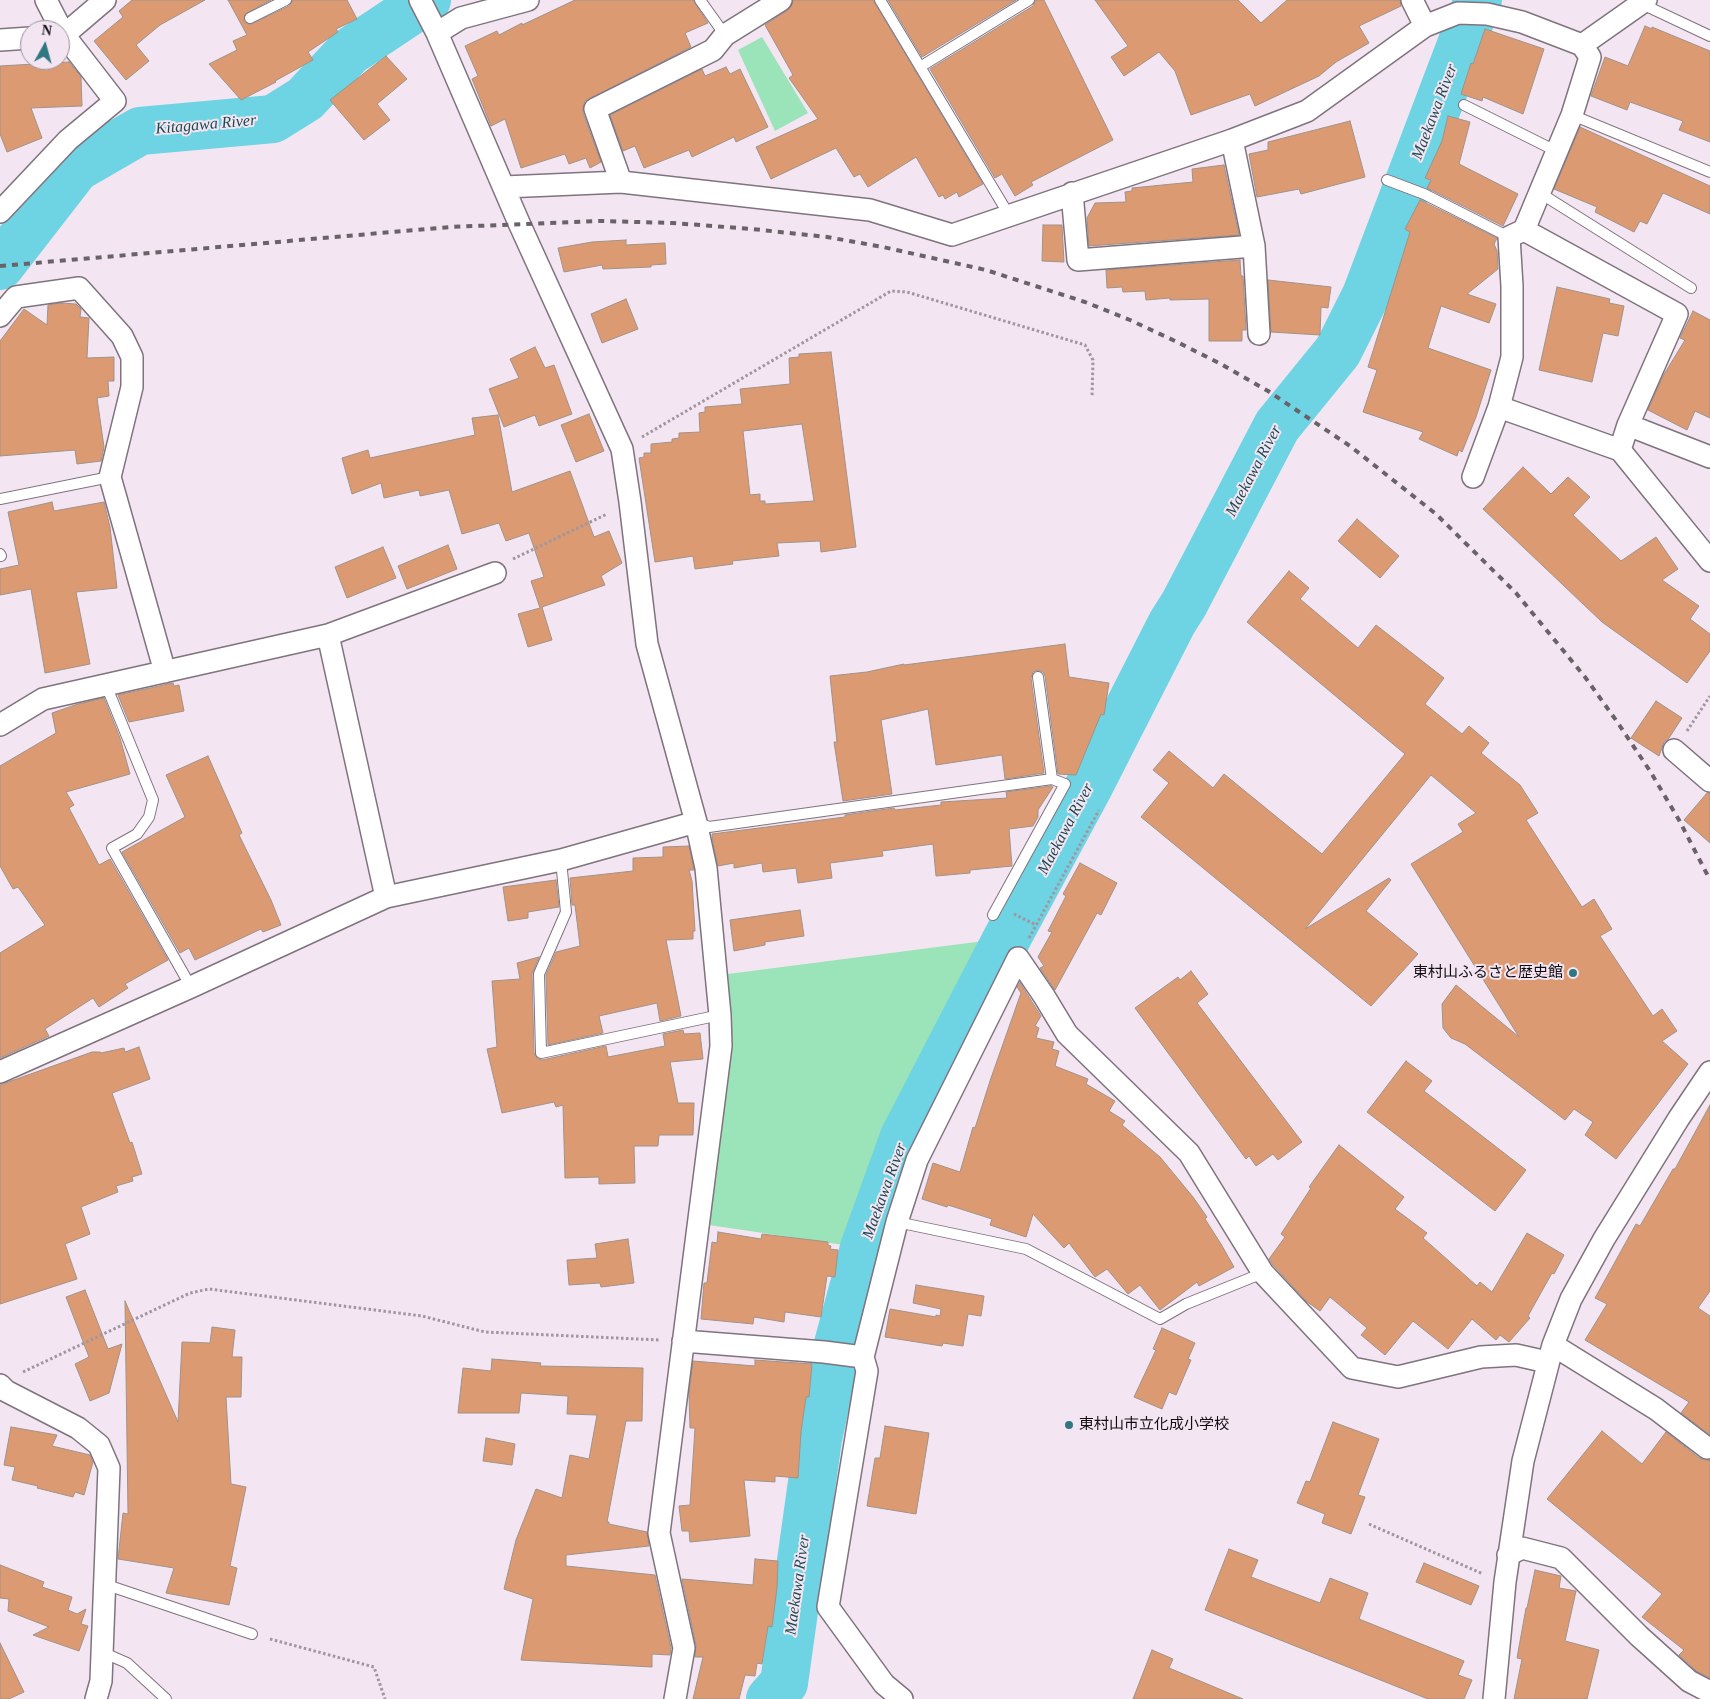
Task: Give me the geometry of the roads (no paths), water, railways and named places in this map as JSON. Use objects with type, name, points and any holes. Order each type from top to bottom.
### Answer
[{"type":"street","points":[[46,0],[55,20]]},
{"type":"street","points":[[70,29],[106,0]]},
{"type":"street","points":[[420,0],[434,27],[519,223],[622,449],[647,644],[696,822],[706,868],[720,1015],[721,1046],[659,1532],[684,1648],[676,1699]]},
{"type":"street","points":[[434,27],[528,0]]},
{"type":"street","points":[[621,182],[595,109],[712,50],[725,35],[782,0]]},
{"type":"street","points":[[1412,0],[1425,26]]},
{"type":"street","points":[[1582,45],[1644,2]]},
{"type":"street","points":[[504,187],[621,182],[870,210],[952,235],[1232,140],[1307,111],[1425,26],[1458,13],[1487,14],[1522,22],[1582,45],[1590,57],[1572,115],[1540,193],[1517,233],[1512,286],[1512,357],[1499,407],[1473,477]]},
{"type":"street","points":[[0,40],[20,39]]},
{"type":"street","points":[[0,212],[68,140],[115,101],[70,45]]},
{"type":"street","points":[[1232,140],[1254,246],[1259,334]]},
{"type":"street","points":[[1072,193],[1078,260],[1254,246]]},
{"type":"street","points":[[1517,233],[1677,314],[1628,426],[1620,450]]},
{"type":"street","points":[[0,316],[16,296],[79,288],[122,336],[132,357],[132,388],[110,478],[165,672]]},
{"type":"street","points":[[1499,407],[1620,450],[1710,561]]},
{"type":"street","points":[[1628,426],[1710,457]]},
{"type":"street","points":[[0,725],[43,699],[328,635],[494,573]]},
{"type":"street","points":[[328,635],[386,897]]},
{"type":"street","points":[[1674,750],[1710,781]]},
{"type":"street","points":[[0,1072],[386,897],[561,860],[696,822]]},
{"type":"street","points":[[902,1699],[884,1684],[828,1607],[867,1371],[863,1357],[897,1222],[917,1160],[1018,958],[1067,1034],[1190,1153],[1263,1273],[1352,1368],[1398,1377],[1481,1357],[1550,1354],[1656,1408],[1706,1448]]},
{"type":"street","points":[[1494,1699],[1508,1555],[1523,1461],[1550,1354],[1571,1299],[1604,1239],[1679,1118],[1710,1072]]},
{"type":"street","points":[[683,1340],[863,1357]]},
{"type":"street","points":[[9,1380],[6,1392],[78,1428],[99,1444],[108,1468],[102,1652],[100,1681],[96,1699]]},
{"type":"street","points":[[1508,1555],[1522,1548],[1560,1558],[1689,1682],[1710,1692]]},
{"type":"lane","points":[[250,18],[286,0]]},
{"type":"lane","points":[[700,0],[725,35]]},
{"type":"lane","points":[[880,0],[1009,216]]},
{"type":"lane","points":[[920,67],[1029,0]]},
{"type":"lane","points":[[1644,2],[1710,36]]},
{"type":"lane","points":[[1464,105],[1556,151]]},
{"type":"lane","points":[[1572,115],[1710,172]]},
{"type":"lane","points":[[1387,180],[1517,233]]},
{"type":"lane","points":[[1540,193],[1691,288]]},
{"type":"lane","points":[[0,499],[110,478]]},
{"type":"lane","points":[[1038,677],[1052,779]]},
{"type":"lane","points":[[106,684],[153,800],[149,817],[137,834],[112,848],[190,987]]},
{"type":"lane","points":[[696,822],[709,827],[1052,779],[1065,784],[993,915]]},
{"type":"lane","points":[[561,860],[566,912],[539,974],[541,1053],[720,1015]]},
{"type":"lane","points":[[897,1222],[1026,1249],[1160,1319],[1186,1304],[1263,1273]]},
{"type":"lane","points":[[104,1584],[252,1634]]},
{"type":"lane","points":[[102,1652],[127,1663],[166,1699]]},
{"type":"waterway","name":"Kitagawa River","points":[[0,266],[76,168],[140,131],[273,119],[305,99],[349,52],[427,0]]},
{"type":"waterway","name":"Maekawa River","points":[[770,1699],[784,1683],[818,1439],[838,1344],[864,1248],[904,1137],[1277,426],[1338,351],[1366,295],[1478,0]]},
{"type":"railway","points":[[0,266],[450,227],[600,221],[673,223],[827,237],[883,247],[986,270],[1085,302],[1175,341],[1268,391],[1350,446],[1436,514],[1516,593],[1585,677],[1650,771],[1679,820],[1710,880]]},
{"type":"place","name":"東村山ふるさと歴史館","points":[[1573,973]]},
{"type":"place","name":"東村山市立化成小学校","points":[[1069,1425]]}]
